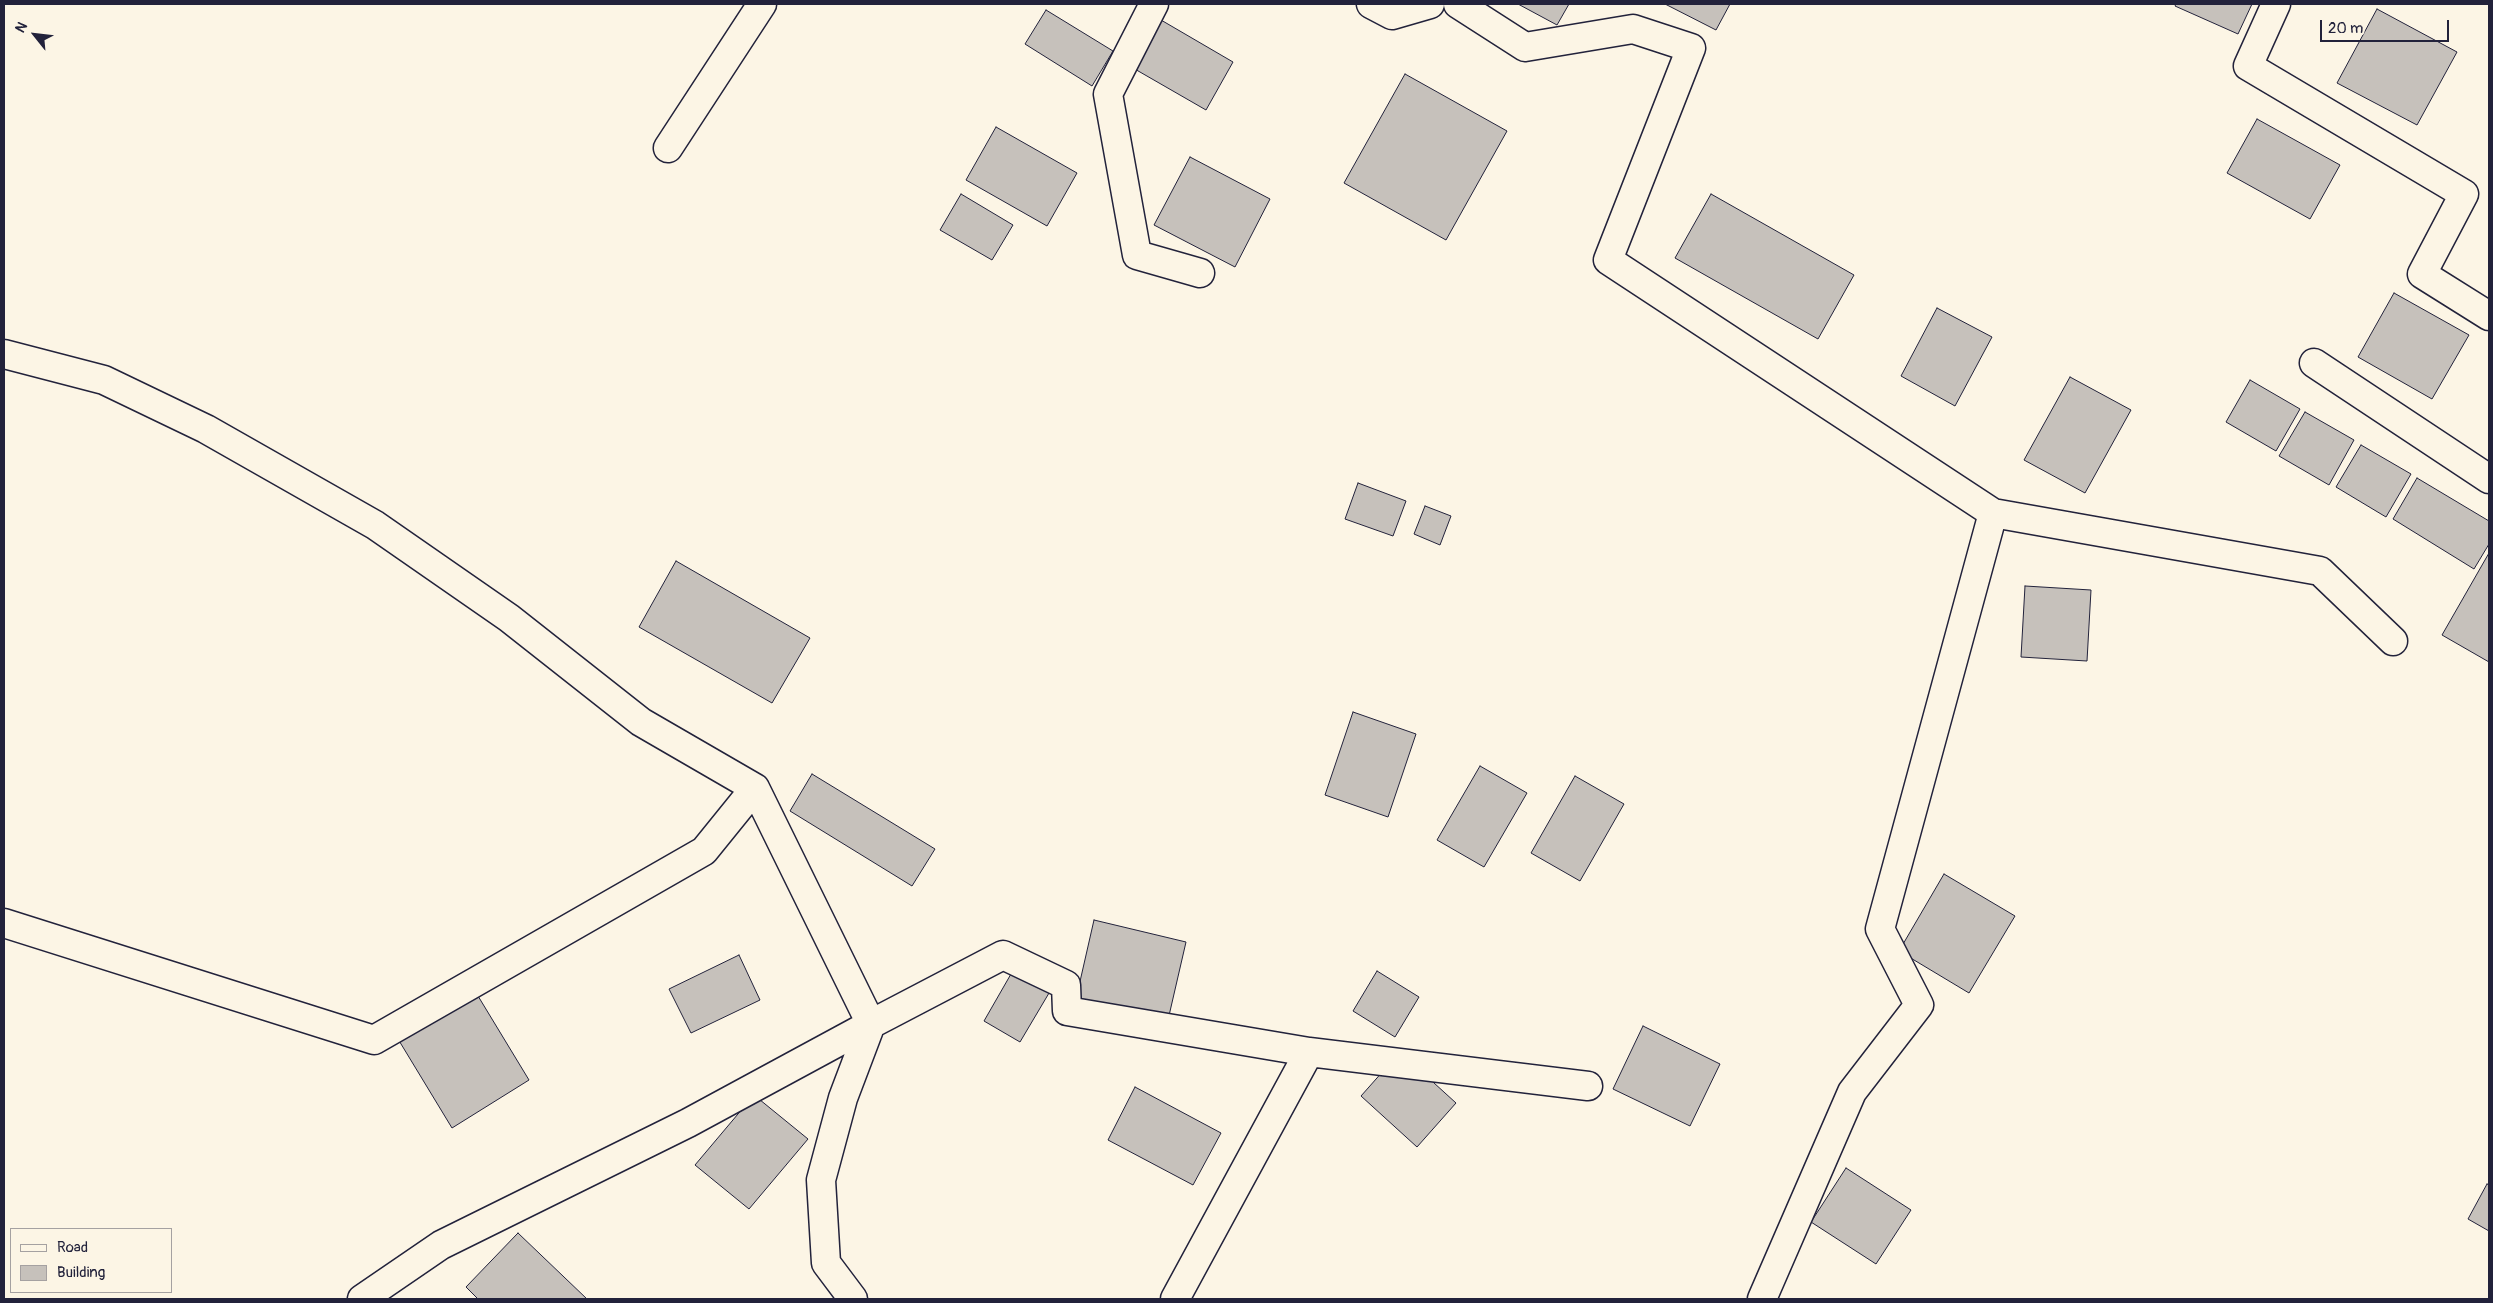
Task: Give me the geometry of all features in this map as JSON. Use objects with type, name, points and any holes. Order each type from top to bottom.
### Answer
[{"type":"street","points":[[668,148],[762,4]]},
{"type":"street","points":[[1154,4],[1108,94],[1137,255],[1200,273]]},
{"type":"street","points":[[1371,4],[1392,16],[1430,4]]},
{"type":"street","points":[[1458,4],[1525,47],[1633,29],[1691,48],[1608,260],[1993,514],[2320,571],[2394,641]]},
{"type":"street","points":[[2276,4],[2248,66],[2464,194],[2422,274],[2489,316]]},
{"type":"street","points":[[4,354],[104,380],[206,429],[375,525],[508,618],[641,722],[755,788],[871,1024],[843,1098],[821,1180],[826,1263],[853,1299]]},
{"type":"street","points":[[2314,363],[2489,479]]},
{"type":"street","points":[[1762,1299],[1852,1092],[1919,1005],[1880,929],[1993,514]]},
{"type":"street","points":[[4,923],[374,1040],[704,851],[755,788]]},
{"type":"street","points":[[362,1299],[441,1245],[688,1123],[1003,955],[1066,984],[1068,1011],[1309,1052],[1588,1086]]},
{"type":"street","points":[[1175,1299],[1309,1052]]},
{"type":"building","points":[[1518,4],[1569,4],[1557,25]]},
{"type":"building","points":[[1665,4],[1730,4],[1716,30]]},
{"type":"building","points":[[2176,4],[2252,4],[2238,34],[2175,6]]},
{"type":"building","points":[[2377,9],[2457,52],[2417,125],[2337,83]]},
{"type":"building","points":[[1046,10],[1113,51],[1092,86],[1025,44]]},
{"type":"building","points":[[1161,20],[1233,62],[1206,110],[1133,68]]},
{"type":"building","points":[[1405,74],[1507,131],[1446,240],[1344,183]]},
{"type":"building","points":[[2257,119],[2340,165],[2310,219],[2227,173]]},
{"type":"building","points":[[996,127],[1077,173],[1047,226],[966,180]]},
{"type":"building","points":[[1190,157],[1270,199],[1235,267],[1154,225]]},
{"type":"building","points":[[961,194],[1013,225],[992,260],[940,230]]},
{"type":"building","points":[[1711,194],[1854,275],[1818,339],[1675,258]]},
{"type":"building","points":[[2394,293],[2469,335],[2432,399],[2358,357]]},
{"type":"building","points":[[1937,308],[1992,337],[1955,406],[1901,376]]},
{"type":"building","points":[[2070,377],[2131,410],[2085,493],[2024,460]]},
{"type":"building","points":[[2250,380],[2300,409],[2276,451],[2226,422]]},
{"type":"building","points":[[2305,412],[2354,440],[2329,485],[2279,456]]},
{"type":"building","points":[[2361,445],[2411,474],[2386,517],[2336,487]]},
{"type":"building","points":[[2417,478],[2489,521],[2489,544],[2474,569],[2393,519]]},
{"type":"building","points":[[1358,483],[1406,501],[1393,536],[1345,519]]},
{"type":"building","points":[[1425,506],[1451,516],[1440,545],[1414,534]]},
{"type":"building","points":[[2489,553],[2489,662],[2442,635]]},
{"type":"building","points":[[676,561],[810,638],[772,703],[639,627]]},
{"type":"building","points":[[2025,586],[2091,590],[2087,661],[2021,657]]},
{"type":"building","points":[[1353,712],[1416,734],[1388,817],[1325,795]]},
{"type":"building","points":[[1480,766],[1527,793],[1484,867],[1437,840]]},
{"type":"building","points":[[812,774],[935,849],[912,886],[790,811]]},
{"type":"building","points":[[1575,776],[1624,804],[1580,881],[1531,853]]},
{"type":"building","points":[[1944,874],[2015,916],[1969,993],[1899,951]]},
{"type":"building","points":[[1094,920],[1186,942],[1168,1020],[1076,999]]},
{"type":"building","points":[[739,955],[760,1000],[691,1033],[669,989]]},
{"type":"building","points":[[1015,967],[1052,988],[1020,1042],[984,1021]]},
{"type":"building","points":[[1377,971],[1419,997],[1395,1037],[1353,1011]]},
{"type":"building","points":[[475,991],[529,1080],[452,1128],[398,1039]]},
{"type":"building","points":[[1643,1026],[1720,1064],[1690,1126],[1613,1089]]},
{"type":"building","points":[[1400,1052],[1456,1103],[1417,1147],[1361,1096]]},
{"type":"building","points":[[1135,1087],[1221,1133],[1193,1185],[1108,1140]]},
{"type":"building","points":[[754,1095],[808,1139],[749,1209],[695,1165]]},
{"type":"building","points":[[1846,1168],[1911,1210],[1876,1264],[1811,1222]]},
{"type":"building","points":[[2487,1184],[2489,1185],[2489,1231],[2468,1219]]},
{"type":"building","points":[[518,1233],[587,1299],[478,1299],[466,1287]]}]
